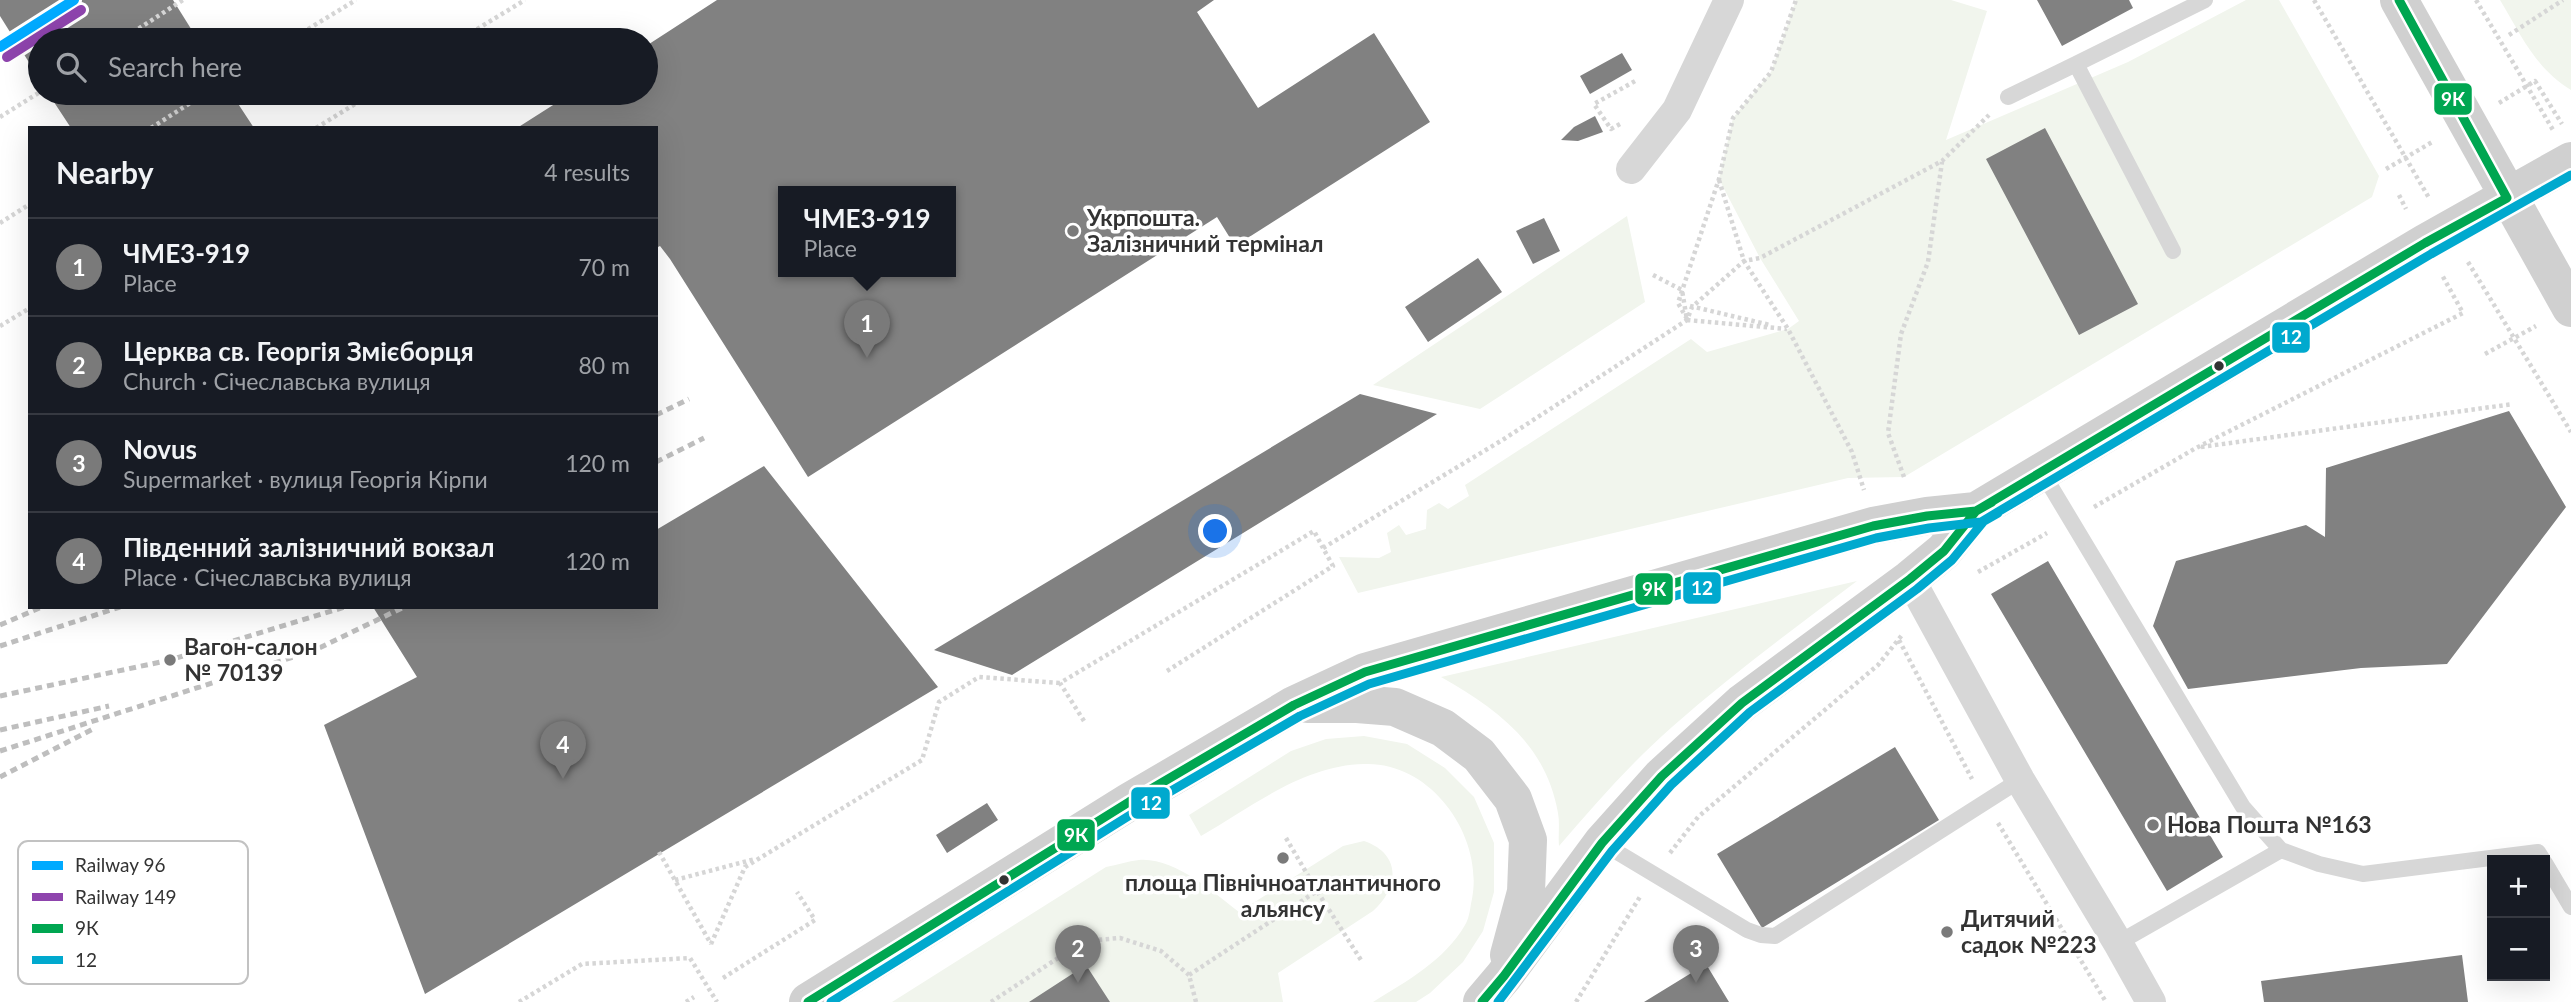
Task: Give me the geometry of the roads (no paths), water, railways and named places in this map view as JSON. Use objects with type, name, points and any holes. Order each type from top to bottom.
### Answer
[{"type":"street","points":[[1631,169],[1677,110],[1729,0]]},
{"type":"street","points":[[2399,0],[2507,198],[2571,308]]},
{"type":"street","points":[[1493,989],[1602,843],[1662,776],[1742,703],[1918,593],[1944,551],[1976,511],[2507,198],[2567,144]]},
{"type":"street","points":[[808,1002],[1129,802],[1294,705],[1365,672],[1873,526],[1927,516],[1976,511]]},
{"type":"street","points":[[1918,593],[2020,780],[2151,1002]]},
{"type":"street","points":[[1294,705],[1357,704],[1395,707],[1443,728],[1479,755],[1513,799],[1528,840],[1526,892],[1493,989]]},
{"type":"lane","points":[[2008,97],[2206,0]]},
{"type":"lane","points":[[2076,65],[2174,251]]},
{"type":"lane","points":[[2042,472],[2243,807],[2281,849],[2319,864],[2363,874],[2487,858]]},
{"type":"lane","points":[[1602,843],[1747,930],[1774,936],[2020,780]]},
{"type":"lane","points":[[2118,943],[2281,849]]},
{"type":"lane","points":[[2514,855],[2538,852],[2540,855]]},
{"type":"lane","points":[[2550,872],[2571,907]]},
{"type":"railway","points":[[658,414],[689,399]]},
{"type":"railway","points":[[658,461],[704,438]]},
{"type":"railway","points":[[0,625],[37,609]]},
{"type":"railway","points":[[0,646],[114,609]]},
{"type":"railway","points":[[0,696],[170,660],[338,609]]},
{"type":"railway","points":[[0,751],[315,650],[400,609]]},
{"type":"railway","points":[[0,730],[109,706]]},
{"type":"railway","points":[[0,777],[93,729]]},
{"type":"rail line","name":"96","points":[[30,28],[74,0]]},
{"type":"rail line","name":"149","points":[[53,28],[81,10]]},
{"type":"rail line","name":"96","points":[[0,47],[28,29]]},
{"type":"rail line","name":"149","points":[[7,57],[28,44]]},
{"type":"place","name":"Укрпошта. Залізничний термінал","points":[[1073,231]]},
{"type":"place","name":"ЧМЕ3-919","points":[[867,358]]},
{"type":"place","name":"Вагон-салон № 70139","points":[[170,660]]},
{"type":"place","name":"Південний залізничний вокзал","points":[[563,779]]},
{"type":"place","name":"Нова Пошта №163","points":[[2153,825]]},
{"type":"place","name":"площа Північноатлантичного альянсу","points":[[1283,858]]},
{"type":"place","name":"Дитячий садок №223","points":[[1947,932]]},
{"type":"place","name":"Церква св. Георгія Змієборця","points":[[1078,983]]},
{"type":"place","name":"Novus","points":[[1696,983]]}]
